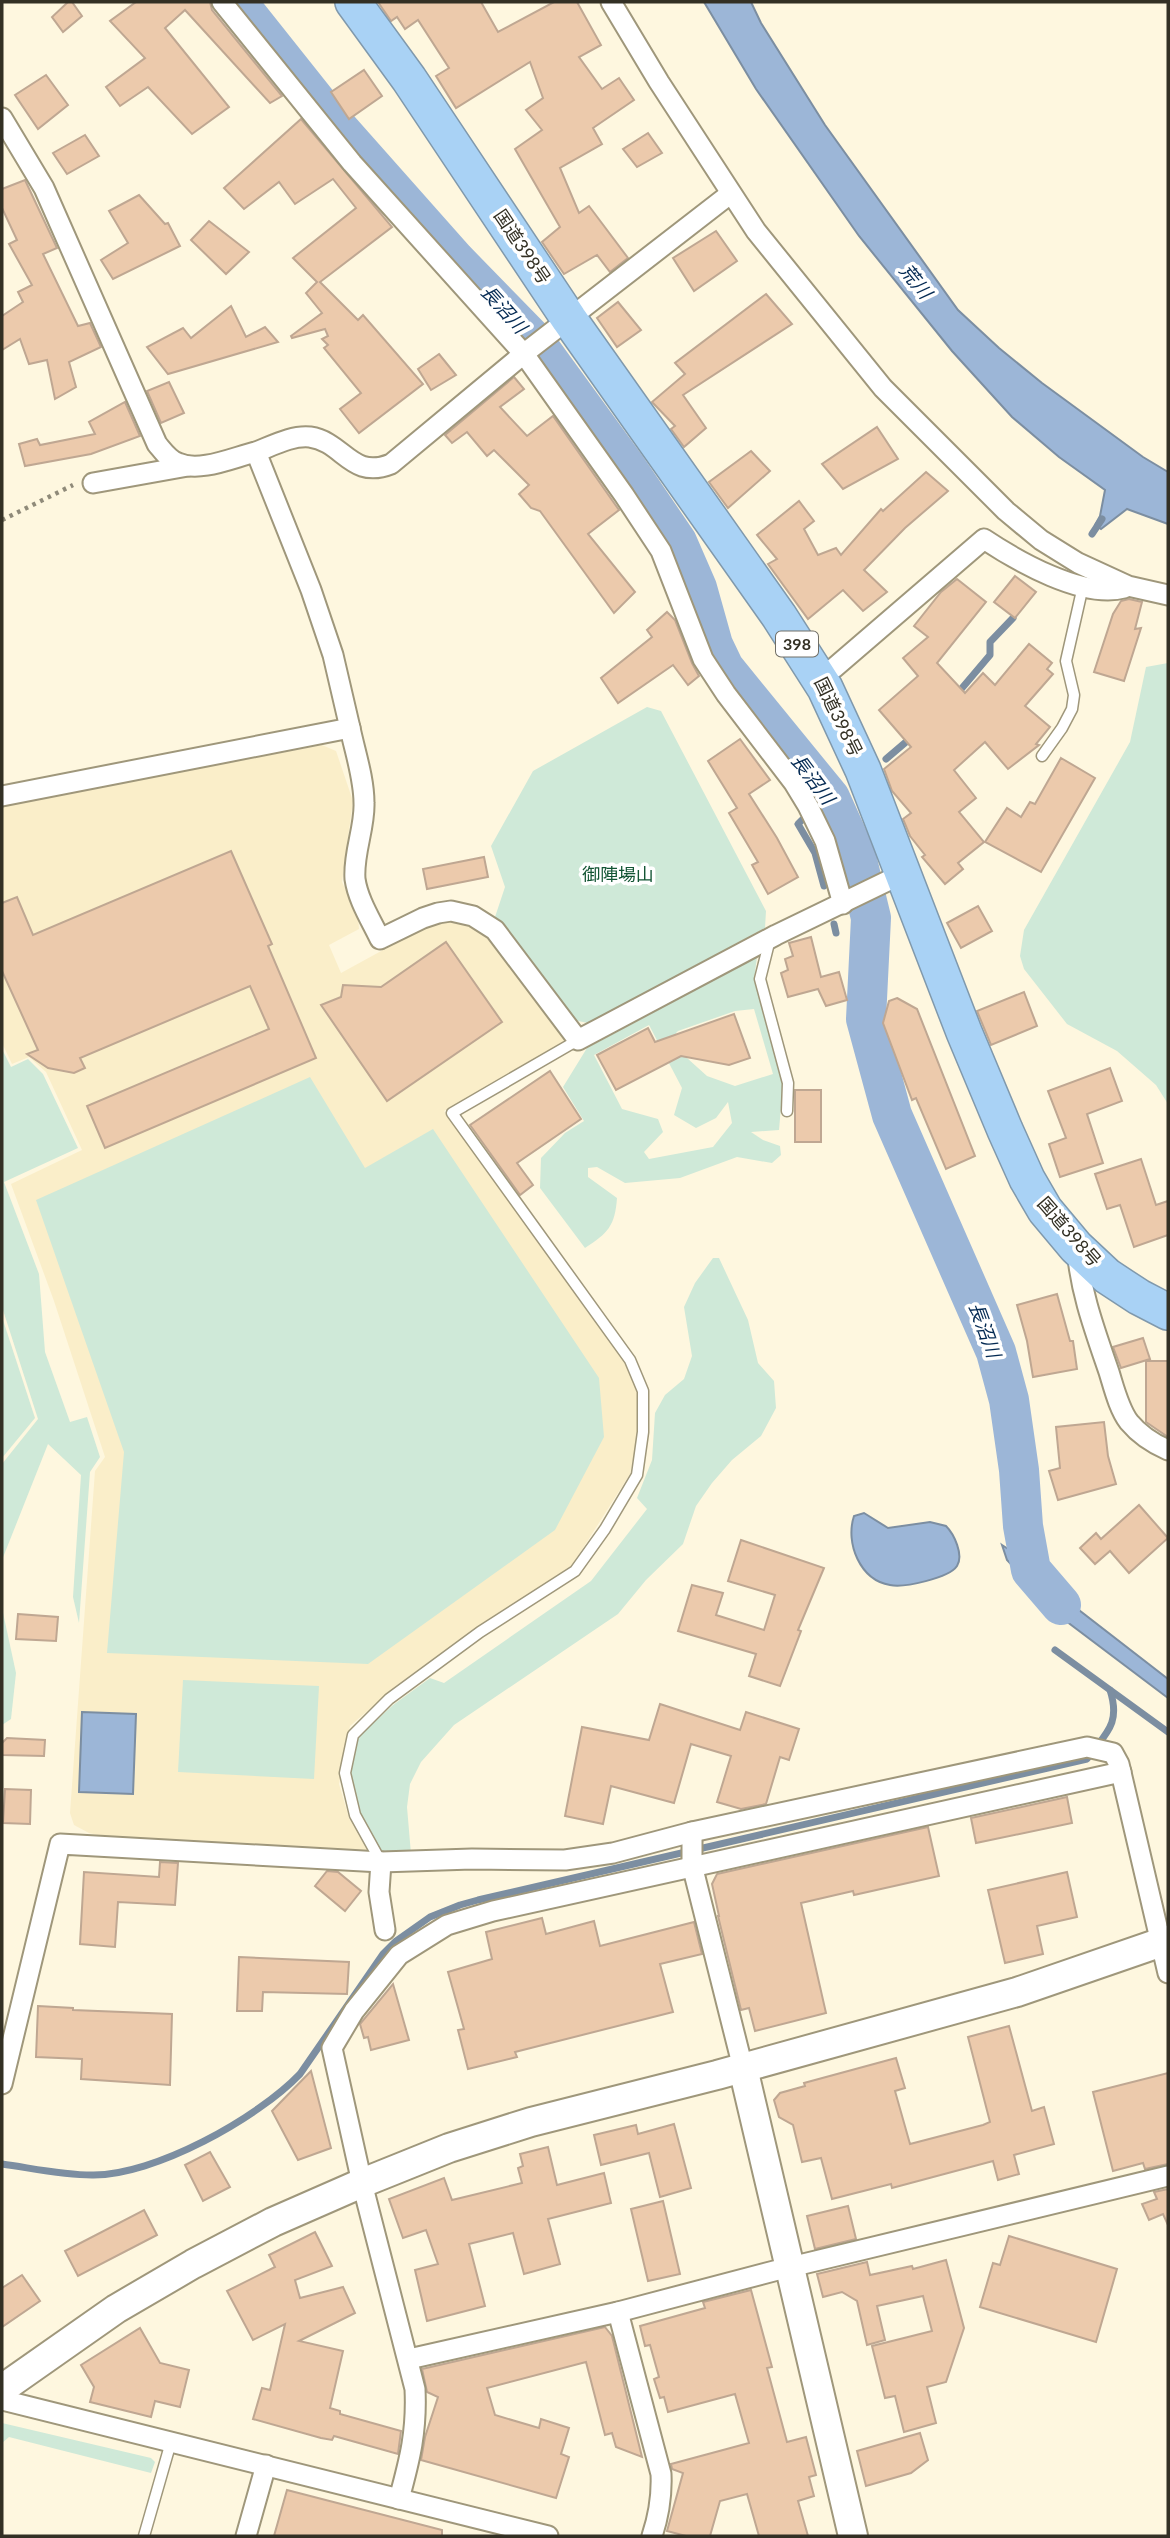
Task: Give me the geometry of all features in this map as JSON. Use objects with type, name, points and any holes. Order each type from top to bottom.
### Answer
[{"type":"highway","name":"国道398号","points":[[353,2],[409,79],[559,327],[810,663],[825,688],[863,771],[891,880],[964,1032],[1017,1157],[1045,1210],[1076,1247],[1107,1276],[1168,1312]]},
{"type":"street","points":[[222,2],[352,163],[525,353],[661,551],[703,659],[808,806],[825,841],[846,902]]},
{"type":"street","points":[[611,2],[730,194],[756,231],[883,388],[1006,511],[1041,540],[1078,563],[1128,586],[1168,595]]},
{"type":"street","points":[[2,118],[44,188],[158,444],[167,456],[190,466]]},
{"type":"street","points":[[93,483],[203,466],[295,438],[309,437],[324,442],[365,468],[378,469],[391,464],[525,353],[730,194]]},
{"type":"street","points":[[256,452],[311,590],[333,655],[351,728],[364,798],[365,814],[355,880],[380,939],[438,913],[451,912],[473,916],[495,930],[579,1040],[770,938],[891,880]]},
{"type":"street","points":[[834,668],[984,539],[1012,558],[1083,586],[1118,589],[1128,586]]},
{"type":"street","points":[[2,796],[351,728]]},
{"type":"street","points":[[1076,1247],[1083,1294],[1128,1421],[1144,1436],[1168,1450]]},
{"type":"street","points":[[2,2084],[60,1844],[381,1862],[565,1860],[613,1853],[692,1832],[1087,1747],[1113,1753],[1121,1772],[1165,1942],[1168,1973]]},
{"type":"street","points":[[399,2499],[417,2420],[415,2389],[362,2183],[332,2048],[354,2011],[399,1955],[447,1926],[493,1911],[1121,1772]]},
{"type":"street","points":[[692,1832],[692,1865],[743,2068],[853,2536]]},
{"type":"street","points":[[381,1862],[379,1892],[385,1930]]},
{"type":"street","points":[[2,2389],[116,2309],[192,2264],[274,2222],[449,2148],[531,2122],[743,2068],[1017,1992],[1165,1942]]},
{"type":"street","points":[[409,2359],[618,2312],[790,2267],[1168,2176]]},
{"type":"street","points":[[618,2312],[661,2474],[659,2516],[652,2536]]},
{"type":"street","points":[[2,2400],[548,2536]]},
{"type":"street","points":[[246,2536],[266,2465]]},
{"type":"lane","points":[[1042,756],[1072,709],[1074,695],[1066,661],[1083,586]]},
{"type":"lane","points":[[770,938],[760,979],[788,1083],[787,1111]]},
{"type":"lane","points":[[381,1862],[355,1815],[345,1773],[352,1735],[389,1699],[439,1662],[480,1632],[575,1571],[605,1529],[637,1475],[643,1432],[643,1391],[630,1360],[452,1113],[579,1040]]},
{"type":"lane","points":[[144,2536],[172,2442]]},
{"type":"path","points":[[2,520],[76,484],[93,483]]},
{"type":"shaded area","points":[[322,745],[336,751],[353,801],[342,882],[358,916],[359,929],[329,945],[341,973],[436,921],[458,920],[484,931],[568,1039],[444,1111],[627,1366],[637,1391],[639,1430],[630,1474],[571,1567],[480,1625],[400,1683],[350,1726],[339,1784],[349,1818],[368,1852],[106,1837],[89,1833],[74,1825],[70,1813],[95,1471],[105,1457],[54,1301],[11,1184],[82,1150],[46,1072],[29,1057],[12,1064],[2,1043],[2,806]]},
{"type":"green space","points":[[1168,663],[1168,1104],[1156,1085],[1117,1051],[1067,1024],[1024,969],[1020,956],[1024,930],[1130,742],[1146,667]]},
{"type":"green space","name":"御陣場山","points":[[647,707],[661,711],[766,911],[765,928],[588,1023],[578,1021],[571,1016],[495,917],[505,887],[491,846],[533,771]]},
{"type":"green space","points":[[757,957],[754,980],[783,1084],[779,1130],[751,1132],[780,1146],[781,1155],[772,1163],[737,1157],[680,1178],[625,1183],[597,1167],[588,1168],[588,1177],[617,1198],[609,1228],[585,1248],[540,1188],[541,1158],[565,1133],[584,1121],[563,1087],[587,1048]],"holes":[[[754,1009],[773,1074],[735,1086],[707,1076],[687,1058],[676,1033],[678,1031],[735,1011]],[[649,1025],[682,1088],[674,1115],[696,1128],[716,1118],[728,1102],[732,1123],[713,1147],[649,1159],[644,1152],[663,1132],[658,1119],[622,1109],[594,1055]]]},
{"type":"green space","points":[[2,1049],[11,1067],[28,1059],[43,1074],[78,1148],[4,1182],[39,1274],[45,1352],[70,1422],[87,1417],[100,1457],[90,1472],[79,1623],[73,1597],[81,1475],[48,1444],[2,1560],[2,1464],[38,1419],[2,1307]]},
{"type":"green space","points":[[310,1077],[365,1168],[433,1129],[599,1378],[604,1437],[555,1530],[368,1664],[107,1653],[124,1452],[36,1200]]},
{"type":"green space","points":[[713,1258],[719,1258],[748,1320],[758,1363],[774,1381],[776,1408],[761,1436],[732,1460],[712,1483],[696,1506],[683,1544],[646,1580],[618,1614],[454,1725],[421,1762],[410,1784],[407,1807],[411,1854],[381,1851],[360,1813],[351,1773],[357,1738],[393,1705],[430,1678],[444,1683],[591,1581],[647,1509],[637,1498],[652,1460],[655,1413],[665,1395],[684,1379],[692,1356],[684,1307],[695,1283]]},
{"type":"green space","points":[[2,1317],[35,1418],[2,1458]]},
{"type":"green space","points":[[2,1608],[16,1673],[11,1719],[2,1725]]},
{"type":"green space","points":[[183,1680],[319,1686],[314,1779],[178,1772]]},
{"type":"green space","points":[[2,2423],[151,2458],[155,2462],[151,2473],[9,2437],[2,2443]]},
{"type":"water","name":"荒川","points":[[704,2],[751,2],[761,23],[825,125],[958,310],[1042,383],[1143,457],[1168,472],[1168,524],[1127,509],[1101,529],[1095,525],[1100,516],[1105,490],[1059,457],[1012,417],[952,351],[859,236],[756,89]]},
{"type":"water","points":[[864,1513],[888,1528],[930,1522],[946,1526],[959,1551],[957,1566],[936,1578],[915,1583],[897,1586],[879,1582],[863,1568],[854,1548],[854,1516]]},
{"type":"water","points":[[1002,1545],[1042,1571],[1057,1593],[1168,1679],[1168,1698],[1058,1615],[1007,1560]]},
{"type":"water","points":[[82,1712],[136,1714],[133,1794],[79,1792]]},
{"type":"building","points":[[68,2],[72,2],[82,16],[63,32],[52,17]]},
{"type":"building","points":[[136,2],[210,2],[212,10],[282,96],[270,103],[185,10],[165,28],[229,107],[192,134],[148,87],[120,106],[106,87],[145,58],[110,21]]},
{"type":"building","points":[[378,2],[481,2],[498,32],[554,2],[577,2],[601,45],[579,57],[602,89],[619,78],[634,100],[593,128],[602,144],[560,168],[579,213],[589,206],[628,258],[610,272],[597,255],[564,274],[542,242],[560,227],[515,149],[542,130],[526,110],[543,98],[530,62],[456,108],[436,76],[449,68],[418,20],[405,29],[397,17],[391,21]]},
{"type":"building","points":[[364,70],[382,96],[349,119],[331,92]]},
{"type":"building","points":[[46,75],[68,105],[38,129],[15,95]]},
{"type":"building","points":[[301,119],[392,227],[320,282],[358,320],[363,315],[423,384],[359,433],[340,409],[361,393],[324,348],[328,345],[322,339],[328,336],[325,329],[292,338],[291,336],[322,313],[306,293],[317,282],[293,258],[356,208],[333,179],[295,204],[279,182],[244,209],[224,188]]},
{"type":"building","points":[[648,133],[662,153],[637,167],[623,149]]},
{"type":"building","points":[[85,135],[99,156],[67,174],[53,153]]},
{"type":"building","points":[[25,180],[57,248],[43,254],[78,326],[90,323],[101,347],[69,362],[76,387],[55,399],[47,360],[29,364],[20,339],[2,350],[2,316],[23,302],[18,292],[32,285],[9,244],[17,240],[2,208],[2,189]]},
{"type":"building","points":[[139,195],[165,224],[168,223],[180,246],[113,279],[101,260],[128,243],[109,211]]},
{"type":"building","points":[[209,221],[249,252],[226,274],[191,240]]},
{"type":"building","points":[[716,231],[737,261],[694,291],[673,258]]},
{"type":"building","points":[[766,294],[792,324],[683,395],[706,428],[684,447],[671,429],[675,426],[652,402],[685,374],[675,363]]},
{"type":"building","points":[[618,302],[641,330],[617,347],[597,318]]},
{"type":"building","points":[[231,306],[246,337],[265,327],[278,342],[168,374],[147,347],[183,328],[191,338]]},
{"type":"building","points":[[439,354],[456,375],[431,390],[418,369]]},
{"type":"building","points":[[514,377],[524,389],[500,407],[527,436],[553,416],[619,510],[588,534],[635,592],[614,613],[540,511],[531,508],[519,494],[529,485],[494,450],[487,456],[467,432],[452,443],[445,435]]},
{"type":"building","points":[[169,382],[184,413],[161,423],[147,391]]},
{"type":"building","points":[[125,402],[140,436],[91,454],[25,466],[19,444],[37,439],[40,445],[95,434],[89,422]]},
{"type":"building","points":[[877,427],[898,459],[843,489],[822,464]]},
{"type":"building","points":[[751,451],[770,471],[728,508],[709,482]]},
{"type":"building","points":[[926,472],[948,491],[905,528],[864,570],[887,592],[863,611],[843,590],[808,619],[768,564],[777,559],[757,535],[799,501],[814,521],[804,529],[818,555],[836,548],[841,555],[881,509],[883,511]]},
{"type":"building","points":[[1015,576],[1036,592],[1015,618],[994,602]]},
{"type":"building","points":[[957,579],[986,602],[937,663],[965,693],[983,673],[995,685],[1029,644],[1052,663],[1047,669],[1053,674],[1025,706],[1050,727],[1036,744],[1039,745],[1008,769],[985,742],[954,770],[976,798],[959,812],[984,842],[958,863],[963,869],[945,884],[922,857],[925,855],[910,836],[903,819],[911,813],[892,791],[884,769],[911,747],[879,710],[918,676],[903,658],[928,637],[914,626],[941,592]]},
{"type":"building","points":[[1129,599],[1142,602],[1135,629],[1141,628],[1124,681],[1094,672],[1113,614],[1121,601]]},
{"type":"building","points":[[667,612],[675,620],[699,676],[688,685],[673,665],[618,703],[601,678],[652,637],[647,630]]},
{"type":"building","points":[[740,739],[770,780],[749,794],[798,877],[768,894],[752,865],[758,862],[729,813],[737,808],[708,761]]},
{"type":"building","points":[[1061,758],[1095,778],[1041,872],[985,842],[1007,808],[1021,817],[1030,802],[1035,804]]},
{"type":"building","points":[[231,851],[272,944],[268,946],[316,1058],[105,1148],[87,1106],[269,1029],[250,986],[80,1058],[85,1068],[74,1073],[48,1068],[27,1054],[38,1050],[2,971],[2,903],[17,897],[33,935]]},
{"type":"building","points":[[484,857],[488,877],[427,889],[423,869]]},
{"type":"building","points":[[978,906],[992,931],[961,948],[947,923]]},
{"type":"building","points":[[811,937],[821,977],[839,972],[847,1000],[826,1006],[818,989],[788,997],[781,973],[788,970],[785,959],[793,956],[789,943]]},
{"type":"building","points":[[446,942],[502,1022],[387,1101],[321,1005],[341,997],[343,985],[381,987]]},
{"type":"building","points":[[1024,992],[1037,1026],[991,1045],[977,1011]]},
{"type":"building","points":[[897,998],[917,1009],[975,1156],[946,1169],[916,1098],[912,1100],[883,1023],[889,1001]]},
{"type":"building","points":[[734,1014],[750,1058],[729,1065],[681,1056],[616,1090],[597,1055],[648,1028],[655,1042]]},
{"type":"building","points":[[1110,1068],[1122,1101],[1087,1114],[1103,1163],[1060,1177],[1049,1144],[1066,1138],[1048,1091]]},
{"type":"building","points":[[550,1071],[581,1119],[517,1163],[533,1185],[520,1195],[470,1125]]},
{"type":"building","points":[[795,1090],[821,1090],[821,1142],[795,1142]]},
{"type":"building","points":[[1141,1159],[1156,1205],[1168,1201],[1168,1235],[1134,1247],[1120,1205],[1107,1209],[1095,1174]]},
{"type":"building","points":[[1057,1294],[1070,1341],[1073,1341],[1077,1369],[1033,1377],[1017,1305]]},
{"type":"building","points":[[1143,1338],[1150,1359],[1121,1368],[1113,1347]]},
{"type":"building","points":[[1146,1361],[1168,1361],[1168,1437],[1146,1422]]},
{"type":"building","points":[[1104,1422],[1108,1456],[1116,1484],[1058,1500],[1049,1471],[1060,1468],[1056,1427]]},
{"type":"building","points":[[1139,1505],[1168,1538],[1129,1573],[1110,1551],[1095,1564],[1080,1548],[1096,1533],[1101,1539]]},
{"type":"building","points":[[741,1540],[824,1568],[798,1630],[801,1631],[780,1686],[749,1676],[756,1654],[678,1631],[692,1585],[723,1593],[716,1615],[764,1630],[775,1595],[728,1581]]},
{"type":"building","points":[[18,1614],[58,1617],[56,1641],[16,1639]]},
{"type":"building","points":[[660,1704],[740,1730],[746,1712],[799,1729],[789,1760],[780,1757],[766,1804],[741,1809],[717,1802],[731,1756],[691,1744],[674,1803],[611,1786],[603,1824],[565,1816],[582,1727],[649,1740]]},
{"type":"building","points":[[7,1738],[45,1740],[44,1756],[2,1755],[2,1743]]},
{"type":"building","points":[[5,1789],[31,1790],[30,1824],[3,1823]]},
{"type":"building","points":[[1067,1797],[1072,1823],[976,1843],[971,1818]]},
{"type":"building","points":[[928,1827],[939,1876],[854,1895],[853,1891],[801,1903],[826,2013],[755,2031],[749,2008],[741,2010],[718,1916],[712,1884],[717,1874]]},
{"type":"building","points":[[160,1862],[178,1863],[175,1905],[118,1902],[115,1947],[80,1944],[84,1872],[159,1877]]},
{"type":"building","points":[[327,1871],[338,1872],[361,1891],[345,1911],[315,1886]]},
{"type":"building","points":[[1067,1872],[1077,1917],[1037,1926],[1043,1954],[1005,1963],[988,1890]]},
{"type":"building","points":[[542,1918],[546,1934],[594,1921],[600,1946],[694,1922],[702,1954],[660,1964],[673,2012],[515,2052],[517,2057],[468,2069],[458,2030],[464,2029],[448,1972],[492,1959],[486,1932]]},
{"type":"building","points":[[239,1957],[349,1962],[347,1994],[263,1992],[262,2011],[237,2011]]},
{"type":"building","points":[[393,1984],[409,2040],[371,2050],[368,2037],[364,2038],[360,2024]]},
{"type":"building","points":[[38,2006],[172,2014],[170,2085],[81,2079],[82,2059],[36,2057]]},
{"type":"building","points":[[1009,2026],[1032,2111],[1044,2107],[1054,2144],[1014,2155],[1019,2174],[998,2180],[993,2161],[892,2188],[891,2184],[832,2199],[821,2158],[802,2162],[793,2125],[779,2117],[774,2100],[780,2093],[805,2086],[804,2083],[896,2058],[905,2088],[895,2091],[910,2144],[990,2122],[968,2037]]},
{"type":"building","points":[[311,2071],[331,2148],[298,2160],[272,2111]]},
{"type":"building","points":[[1168,2073],[1168,2164],[1145,2169],[1143,2163],[1113,2171],[1093,2092]]},
{"type":"building","points":[[674,2124],[691,2188],[660,2197],[649,2153],[601,2165],[594,2135],[636,2125],[638,2134]]},
{"type":"building","points":[[548,2147],[557,2185],[604,2173],[611,2203],[548,2219],[560,2264],[524,2274],[513,2233],[469,2244],[485,2306],[427,2321],[415,2270],[438,2264],[426,2230],[403,2238],[389,2199],[444,2178],[452,2200],[522,2183],[518,2168],[523,2166],[520,2154]]},
{"type":"building","points":[[210,2152],[230,2187],[203,2201],[185,2165]]},
{"type":"building","points":[[1168,2189],[1168,2225],[1163,2214],[1149,2220],[1142,2204],[1157,2199],[1154,2192]]},
{"type":"building","points":[[663,2201],[680,2274],[648,2281],[631,2209]]},
{"type":"building","points":[[848,2206],[856,2239],[815,2249],[807,2216]]},
{"type":"building","points":[[144,2210],[157,2235],[78,2276],[65,2251]]},
{"type":"building","points":[[315,2232],[332,2266],[295,2280],[300,2298],[343,2287],[355,2313],[299,2341],[343,2351],[330,2408],[340,2411],[340,2414],[401,2431],[398,2454],[334,2436],[332,2440],[321,2438],[253,2419],[262,2388],[270,2390],[285,2324],[253,2340],[227,2291],[275,2267],[269,2255]]},
{"type":"building","points":[[1009,2236],[1117,2269],[1096,2342],[980,2307],[993,2263],[1000,2265]]},
{"type":"building","points":[[946,2260],[964,2328],[946,2382],[927,2387],[936,2423],[904,2432],[895,2396],[885,2398],[872,2346],[932,2331],[923,2296],[877,2306],[885,2340],[867,2345],[857,2301],[842,2292],[823,2297],[817,2274],[867,2262],[870,2275],[912,2266],[913,2269]]},
{"type":"building","points":[[22,2275],[40,2301],[2,2327],[2,2288]]},
{"type":"building","points":[[751,2290],[772,2367],[767,2368],[787,2442],[806,2437],[816,2475],[809,2477],[814,2496],[798,2501],[808,2536],[759,2536],[747,2494],[720,2501],[710,2536],[686,2536],[667,2531],[683,2473],[672,2469],[671,2464],[749,2443],[735,2394],[668,2412],[664,2397],[660,2398],[654,2379],[659,2377],[650,2345],[645,2346],[640,2326],[705,2308],[703,2302]]},
{"type":"building","points":[[605,2327],[612,2336],[642,2457],[616,2447],[612,2433],[605,2435],[586,2362],[487,2388],[495,2415],[539,2428],[541,2419],[569,2428],[561,2454],[569,2457],[556,2498],[421,2460],[425,2437],[438,2397],[427,2392],[422,2369]]},
{"type":"building","points":[[140,2328],[160,2363],[189,2370],[180,2407],[155,2401],[151,2417],[90,2402],[94,2387],[81,2365]]},
{"type":"building","points":[[920,2433],[928,2460],[911,2473],[866,2486],[857,2451]]},
{"type":"building","points":[[287,2490],[442,2530],[442,2536],[274,2536]]},
{"type":"waterway","name":"長沼川","points":[[237,2],[330,119],[455,260],[535,342],[677,542],[697,588],[713,645],[724,668],[830,798],[856,856],[871,918],[866,1019],[892,1115],[996,1352],[1009,1400],[1019,1470],[1023,1526],[1031,1570],[1061,1605]]},
{"type":"waterway","points":[[1092,534],[1102,519]]},
{"type":"waterway","points":[[957,694],[990,655],[990,642],[1013,618]]},
{"type":"waterway","points":[[886,759],[913,736]]},
{"type":"waterway","points":[[802,820],[798,824],[815,853],[824,886]]},
{"type":"waterway","points":[[834,924],[836,933]]},
{"type":"waterway","points":[[1055,1650],[1168,1732]]},
{"type":"waterway","points":[[2,2164],[58,2173],[92,2175],[117,2173],[174,2155],[232,2126],[282,2091],[300,2074],[383,1954],[396,1941],[430,1917],[478,1900],[1087,1759],[1106,1735],[1113,1720],[1110,1690]]}]
